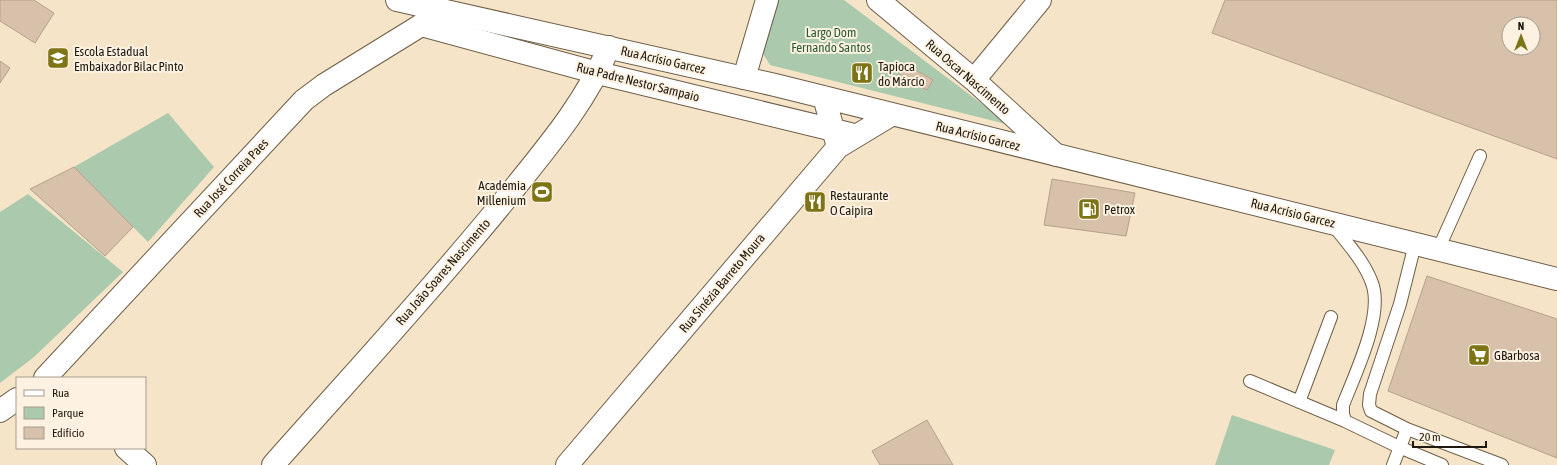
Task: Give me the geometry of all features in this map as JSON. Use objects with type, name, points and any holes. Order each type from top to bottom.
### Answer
[{"type":"street","name":"Rua Acrísio Garcez","points":[[397,0],[824,97],[891,115],[1331,222],[1557,279]]},
{"type":"street","points":[[744,78],[767,0]]},
{"type":"street","name":"Rua Oscar Nascimento","points":[[878,0],[974,80],[1056,155]]},
{"type":"street","points":[[974,80],[1040,0]]},
{"type":"street","name":"Rua José Correia Paes","points":[[47,377],[304,100],[324,85],[444,11]]},
{"type":"street","name":"Rua Padre Nestor Sampaio","points":[[421,25],[836,138]]},
{"type":"street","name":"Rua João Soares Nascimento","points":[[273,465],[480,230],[566,125],[598,73],[609,48]]},
{"type":"street","points":[[824,97],[836,138]]},
{"type":"street","name":"Rua Sinézia Barreto Moura","points":[[567,465],[836,138],[856,135],[891,115]]},
{"type":"street","points":[[0,411],[16,400]]},
{"type":"street","points":[[127,449],[145,465]]},
{"type":"lane","points":[[1438,250],[1480,156]]},
{"type":"lane","points":[[1331,222],[1362,262],[1372,283],[1375,301],[1372,327],[1343,405],[1342,414],[1345,421]]},
{"type":"lane","points":[[1415,244],[1400,304],[1370,394],[1369,405],[1372,411],[1407,429],[1502,465]]},
{"type":"lane","points":[[1299,402],[1331,317]]},
{"type":"lane","points":[[1250,381],[1345,421],[1399,448],[1442,465]]},
{"type":"lane","points":[[1393,465],[1407,429]]},
{"type":"green space","name":"Largo Dom Fernando Santos","points":[[773,0],[844,0],[1010,125],[770,65],[762,52]]},
{"type":"green space","points":[[168,113],[214,167],[148,242],[74,167]]},
{"type":"green space","points":[[28,194],[123,272],[34,357],[0,383],[0,212]]},
{"type":"green space","points":[[1232,415],[1335,450],[1329,465],[1215,465]]},
{"type":"building","points":[[0,0],[34,0],[54,13],[35,43],[0,21]]},
{"type":"building","points":[[1225,0],[1557,0],[1557,159],[1212,33]]},
{"type":"building","points":[[0,61],[10,68],[0,83]]},
{"type":"building","points":[[905,64],[933,80],[927,90],[899,74]]},
{"type":"building","points":[[74,167],[133,227],[105,256],[30,189]]},
{"type":"building","name":"Petrox","points":[[1052,179],[1135,193],[1126,236],[1044,225]]},
{"type":"building","name":"GBarbosa","points":[[1427,276],[1557,319],[1557,458],[1388,391]]},
{"type":"building","points":[[927,420],[953,465],[880,465],[872,451]]},
{"type":"place","name":"Escola Estadual Embaixador Bilac Pinto","points":[[58,58]]},
{"type":"place","name":"Tapioca do Márcio","points":[[862,73]]},
{"type":"place","name":"Academia Millenium","points":[[542,192]]},
{"type":"place","name":"Restaurante O Caipira","points":[[815,202]]},
{"type":"place","name":"Petrox","points":[[1089,209]]},
{"type":"place","name":"GBarbosa","points":[[1479,355]]}]
